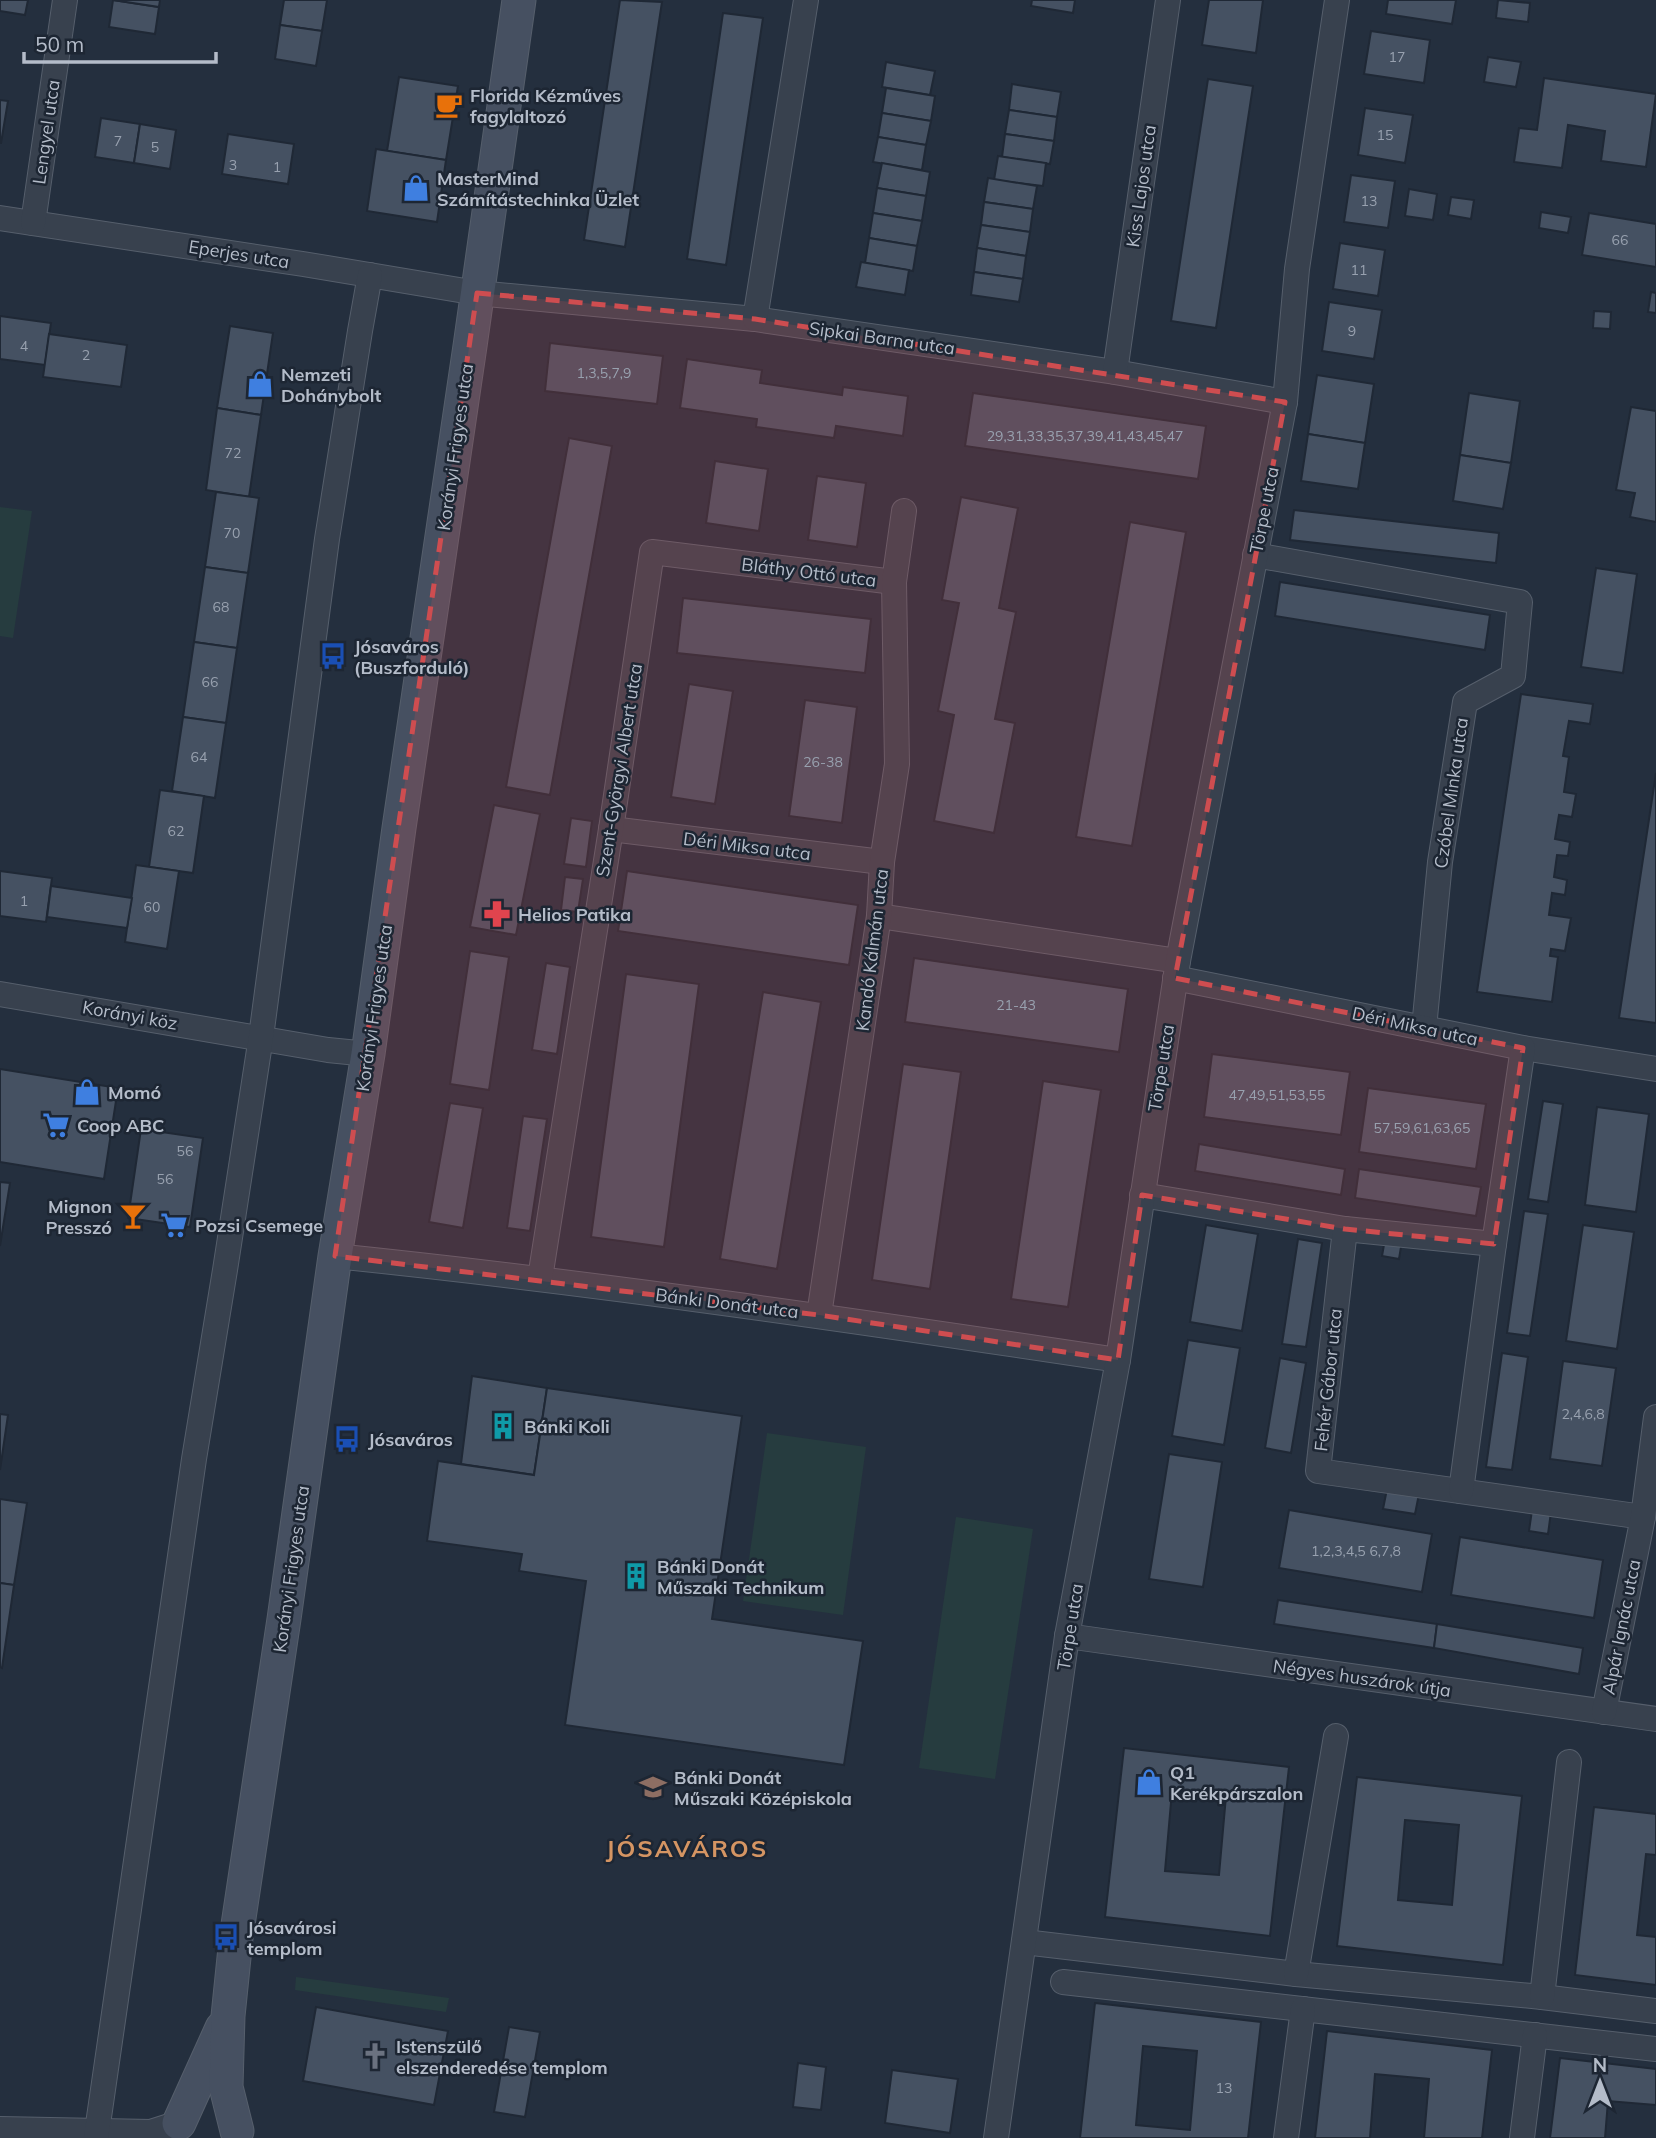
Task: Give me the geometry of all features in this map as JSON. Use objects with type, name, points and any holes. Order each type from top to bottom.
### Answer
[{"type":"street","name":"Lengyel utca","points":[[33,223],[65,0]]},
{"type":"street","name":"Korányi Frigyes utca","points":[[240,2135],[226,2087],[228,2016],[236,1938],[335,1256],[368,1054],[519,0]]},
{"type":"street","points":[[755,319],[806,0]]},
{"type":"street","name":"Kiss Lajos utca","points":[[1115,372],[1168,0]]},
{"type":"street","name":"Törpe utca","points":[[996,2138],[1067,1636],[1118,1360],[1176,969],[1285,402],[1297,270],[1337,0]]},
{"type":"street","name":"Eperjes utca","points":[[0,218],[477,293]]},
{"type":"street","points":[[97,2135],[194,1459],[261,1037],[327,539],[370,275]]},
{"type":"street","name":"Sipkai Barna utca","points":[[477,293],[755,319],[1115,372],[1285,402]]},
{"type":"street","name":"Bláthy Ottó utca","points":[[652,552],[894,582],[904,511]]},
{"type":"street","name":"Szent-Györgyi Albert utca","points":[[540,1278],[652,552]]},
{"type":"street","name":"Czóbel Minka utca","points":[[1255,555],[1520,602],[1513,676],[1465,702],[1440,862],[1424,1028]]},
{"type":"street","name":"Kandó Kálmán utca","points":[[819,1315],[880,916],[882,862],[897,764],[894,582]]},
{"type":"street","name":"Déri Miksa utca","points":[[611,829],[882,862]]},
{"type":"street","name":"Déri Miksa utca","points":[[880,916],[1176,969],[1424,1028],[1523,1048],[1656,1069]]},
{"type":"street","name":"Korányi köz","points":[[0,994],[328,1050],[368,1054]]},
{"type":"street","points":[[1461,1491],[1523,1048]]},
{"type":"street","points":[[1142,1195],[1345,1229],[1494,1244]]},
{"type":"street","name":"Fehér Gábor utca","points":[[1345,1229],[1318,1471],[1643,1517]]},
{"type":"street","name":"Bánki Donát utca","points":[[335,1256],[540,1278],[819,1315],[1118,1360]]},
{"type":"street","name":"Alpár Ignác utca","points":[[1604,1712],[1643,1517],[1656,1417]]},
{"type":"street","name":"Négyes huszárok útja","points":[[1067,1636],[1656,1719]]},
{"type":"street","points":[[1296,1974],[1336,1735]]},
{"type":"street","points":[[1542,1997],[1569,1762]]},
{"type":"street","points":[[1024,1942],[1296,1974],[1542,1997],[1656,2011]]},
{"type":"street","points":[[1063,1982],[1656,2049]]},
{"type":"street","points":[[1286,2138],[1303,2009]]},
{"type":"street","name":"Korányi Frigyes utca","points":[[171,2131],[228,2016]]},
{"type":"street","points":[[1522,2138],[1535,2035]]},
{"type":"street","points":[[0,2130],[97,2135],[171,2131],[193,2118],[208,2118],[223,2123],[240,2135]]},
{"type":"street","points":[[0,2130],[22,2138]]},
{"type":"highlighted area","points":[[477,293],[755,319],[1285,402],[1175,978],[1523,1048],[1494,1244],[1345,1229],[1142,1195],[1118,1360],[819,1315],[335,1256]]},
{"type":"green space","points":[[0,507],[32,511],[13,638],[0,636]]},
{"type":"green space","points":[[767,1433],[866,1447],[843,1615],[743,1601]]},
{"type":"green space","points":[[956,1517],[1033,1529],[995,1779],[919,1768]]},
{"type":"green space","points":[[296,1977],[449,1998],[446,2012],[295,1990]]},
{"type":"building","points":[[0,0],[28,0],[25,15],[0,11]]},
{"type":"building","points":[[113,0],[159,7],[155,34],[109,27]]},
{"type":"building","points":[[113,0],[160,0],[159,7]]},
{"type":"building","points":[[284,0],[327,0],[322,31],[280,25]]},
{"type":"building","points":[[620,0],[662,2],[625,247],[584,240]]},
{"type":"building","points":[[1032,0],[1075,0],[1073,13],[1031,6]]},
{"type":"building","points":[[1209,0],[1263,0],[1256,53],[1202,45]]},
{"type":"building","points":[[1388,0],[1456,0],[1452,24],[1386,14]]},
{"type":"building","points":[[1498,0],[1530,3],[1528,22],[1496,18]]},
{"type":"building","points":[[723,13],[763,18],[726,265],[687,259]]},
{"type":"building","points":[[280,25],[322,31],[316,66],[275,59]]},
{"type":"building","points":[[1371,31],[1430,40],[1424,83],[1364,74]]},
{"type":"building","points":[[1488,57],[1521,62],[1516,87],[1484,82]]},
{"type":"building","points":[[886,62],[935,71],[930,95],[882,87]]},
{"type":"building","points":[[399,77],[458,86],[446,160],[387,151]]},
{"type":"building","points":[[1544,78],[1656,94],[1646,167],[1601,161],[1605,131],[1568,125],[1562,168],[1514,162],[1519,128],[1537,130]]},
{"type":"building","points":[[1208,79],[1253,86],[1216,328],[1171,321]]},
{"type":"building","points":[[1012,84],[1061,92],[1057,117],[1009,110]]},
{"type":"building","points":[[886,88],[935,96],[931,121],[882,113]]},
{"type":"building","points":[[0,100],[8,101],[1,143],[0,143]]},
{"type":"building","points":[[1365,108],[1413,115],[1405,163],[1358,155]]},
{"type":"building","points":[[1009,110],[1057,117],[1054,141],[1005,134]]},
{"type":"building","points":[[882,113],[931,121],[926,145],[878,137]]},
{"type":"building","points":[[101,118],[140,124],[134,163],[95,157]]},
{"type":"building","points":[[140,124],[176,130],[170,169],[134,163]]},
{"type":"building","points":[[228,134],[294,144],[288,184],[222,174]]},
{"type":"building","points":[[1005,134],[1054,141],[1050,164],[1002,157]]},
{"type":"building","points":[[878,137],[926,145],[922,170],[873,162]]},
{"type":"building","points":[[376,149],[446,160],[437,222],[367,211]]},
{"type":"building","points":[[998,156],[1046,163],[1043,186],[994,180]]},
{"type":"building","points":[[882,163],[930,172],[926,196],[877,188]]},
{"type":"building","points":[[1351,175],[1395,181],[1388,228],[1344,222]]},
{"type":"building","points":[[988,178],[1037,186],[1033,209],[984,202]]},
{"type":"building","points":[[877,188],[926,196],[922,221],[873,213]]},
{"type":"building","points":[[1409,189],[1437,194],[1433,220],[1405,216]]},
{"type":"building","points":[[1451,197],[1474,200],[1471,219],[1448,215]]},
{"type":"building","points":[[984,202],[1033,209],[1030,232],[981,225]]},
{"type":"building","points":[[1541,212],[1571,217],[1568,233],[1539,228]]},
{"type":"building","points":[[873,213],[922,221],[917,246],[869,238]]},
{"type":"building","points":[[1589,213],[1656,224],[1656,267],[1582,255]]},
{"type":"building","points":[[981,225],[1030,232],[1026,256],[977,248]]},
{"type":"building","points":[[869,238],[917,246],[913,271],[865,263]]},
{"type":"building","points":[[1340,243],[1385,250],[1378,296],[1333,289]]},
{"type":"building","points":[[977,248],[1026,256],[1023,279],[974,272]]},
{"type":"building","points":[[861,262],[909,270],[905,295],[856,287]]},
{"type":"building","points":[[974,272],[1023,279],[1019,302],[971,295]]},
{"type":"building","points":[[1651,292],[1656,293],[1656,313],[1648,312]]},
{"type":"building","points":[[1329,302],[1382,310],[1374,359],[1322,351]]},
{"type":"building","points":[[1594,311],[1611,312],[1610,329],[1593,328]]},
{"type":"building","points":[[0,316],[51,323],[45,365],[0,359]]},
{"type":"building","points":[[230,326],[273,333],[261,415],[217,408]]},
{"type":"building","points":[[49,334],[127,345],[121,387],[43,377]]},
{"type":"building","points":[[550,343],[663,356],[657,404],[545,391]]},
{"type":"building","points":[[687,359],[762,370],[760,383],[842,395],[843,387],[908,396],[903,436],[836,426],[834,438],[756,427],[757,419],[680,408]]},
{"type":"building","points":[[1317,375],[1374,384],[1365,443],[1308,434]]},
{"type":"building","points":[[973,393],[1206,426],[1198,479],[965,446]]},
{"type":"building","points":[[1469,393],[1520,401],[1511,463],[1460,455]]},
{"type":"building","points":[[1631,407],[1656,411],[1656,522],[1630,517],[1635,493],[1616,490]]},
{"type":"building","points":[[217,408],[261,415],[249,497],[206,490]]},
{"type":"building","points":[[1308,434],[1365,443],[1358,489],[1301,481]]},
{"type":"building","points":[[569,438],[612,446],[550,795],[506,787]]},
{"type":"building","points":[[1460,455],[1511,463],[1503,509],[1453,501]]},
{"type":"building","points":[[715,461],[768,469],[759,531],[706,523]]},
{"type":"building","points":[[817,476],[866,483],[857,547],[808,540]]},
{"type":"building","points":[[216,492],[259,498],[248,573],[205,567]]},
{"type":"building","points":[[961,497],[1018,508],[999,608],[1016,612],[995,719],[1015,723],[994,833],[934,821],[954,715],[938,711],[959,603],[942,600]]},
{"type":"building","points":[[1294,510],[1499,533],[1496,563],[1290,540]]},
{"type":"building","points":[[1130,522],[1186,532],[1132,846],[1076,837]]},
{"type":"building","points":[[205,567],[248,573],[237,648],[194,642]]},
{"type":"building","points":[[1596,568],[1637,574],[1623,673],[1581,667]]},
{"type":"building","points":[[1280,582],[1490,615],[1485,650],[1275,616]]},
{"type":"building","points":[[683,598],[871,619],[865,673],[677,653]]},
{"type":"building","points":[[194,642],[237,648],[226,723],[183,717]]},
{"type":"building","points":[[689,684],[733,691],[715,804],[671,797]]},
{"type":"building","points":[[1521,694],[1593,704],[1590,724],[1569,721],[1563,756],[1569,757],[1564,792],[1576,794],[1572,817],[1559,815],[1555,839],[1570,842],[1568,856],[1557,855],[1554,877],[1567,880],[1565,895],[1552,893],[1549,915],[1571,918],[1565,951],[1551,949],[1550,956],[1558,957],[1552,1002],[1477,992]]},
{"type":"building","points":[[805,700],[857,707],[842,823],[789,816]]},
{"type":"building","points":[[183,717],[226,723],[215,798],[172,791]]},
{"type":"building","points":[[1656,773],[1656,1023],[1619,1018]]},
{"type":"building","points":[[160,790],[204,796],[193,873],[149,867]]},
{"type":"building","points":[[494,805],[540,814],[516,935],[470,927]]},
{"type":"building","points":[[571,818],[592,821],[586,867],[564,864]]},
{"type":"building","points":[[136,865],[179,871],[167,949],[125,942]]},
{"type":"building","points":[[0,871],[52,878],[46,922],[0,916]]},
{"type":"building","points":[[627,871],[858,905],[849,965],[618,931]]},
{"type":"building","points":[[565,877],[583,879],[578,912],[561,910]]},
{"type":"building","points":[[51,886],[132,898],[127,928],[47,917]]},
{"type":"building","points":[[470,951],[509,957],[489,1090],[450,1084]]},
{"type":"building","points":[[914,958],[1128,989],[1119,1052],[905,1022]]},
{"type":"building","points":[[546,963],[570,967],[557,1054],[532,1050]]},
{"type":"building","points":[[626,974],[699,984],[664,1247],[591,1237]]},
{"type":"building","points":[[763,992],[821,1002],[777,1269],[720,1259]]},
{"type":"building","points":[[1212,1054],[1350,1072],[1341,1135],[1204,1117]]},
{"type":"building","points":[[903,1064],[961,1072],[930,1289],[872,1280]]},
{"type":"building","name":"Coop ABC","points":[[0,1069],[118,1088],[104,1179],[0,1162]]},
{"type":"building","points":[[1043,1081],[1101,1090],[1068,1307],[1011,1299]]},
{"type":"building","points":[[1368,1088],[1486,1104],[1476,1169],[1359,1152]]},
{"type":"building","points":[[1543,1101],[1563,1104],[1548,1202],[1528,1199]]},
{"type":"building","points":[[450,1103],[483,1108],[463,1228],[429,1222]]},
{"type":"building","points":[[1597,1107],[1649,1114],[1636,1212],[1585,1205]]},
{"type":"building","points":[[523,1116],[547,1119],[530,1231],[507,1228]]},
{"type":"building","points":[[141,1129],[203,1138],[190,1227],[128,1218]]},
{"type":"building","points":[[1199,1144],[1345,1169],[1341,1195],[1195,1171]]},
{"type":"building","points":[[1359,1169],[1481,1187],[1476,1216],[1355,1198]]},
{"type":"building","points":[[0,1182],[10,1183],[0,1246]]},
{"type":"building","points":[[1524,1211],[1548,1214],[1530,1336],[1507,1333]]},
{"type":"building","points":[[1206,1225],[1258,1234],[1242,1331],[1190,1322]]},
{"type":"building","points":[[1583,1225],[1634,1232],[1617,1349],[1566,1341]]},
{"type":"building","points":[[1298,1239],[1322,1243],[1306,1347],[1282,1344]]},
{"type":"building","points":[[1385,1239],[1402,1241],[1399,1259],[1382,1256]]},
{"type":"building","points":[[1188,1340],[1240,1348],[1224,1445],[1172,1436]]},
{"type":"building","points":[[1502,1353],[1528,1357],[1512,1470],[1486,1467]]},
{"type":"building","points":[[1280,1358],[1306,1363],[1291,1453],[1265,1448]]},
{"type":"building","points":[[1563,1361],[1616,1368],[1602,1466],[1550,1459]]},
{"type":"building","name":"Bánki Koli","points":[[472,1376],[547,1388],[534,1475],[461,1464]]},
{"type":"building","name":"Bánki Donát Műszaki Technikum","points":[[547,1388],[742,1416],[712,1619],[863,1641],[844,1765],[565,1725],[586,1581],[519,1571],[522,1554],[427,1541],[438,1461],[534,1475]]},
{"type":"building","points":[[0,1414],[8,1415],[0,1470]]},
{"type":"building","points":[[1169,1454],[1222,1462],[1203,1587],[1149,1579]]},
{"type":"building","points":[[1387,1489],[1419,1494],[1415,1514],[1383,1509]]},
{"type":"building","points":[[0,1499],[27,1503],[14,1585],[0,1583]]},
{"type":"building","points":[[1289,1510],[1432,1534],[1422,1592],[1279,1568]]},
{"type":"building","points":[[1532,1510],[1551,1512],[1548,1534],[1529,1531]]},
{"type":"building","points":[[1460,1537],[1603,1560],[1594,1618],[1451,1595]]},
{"type":"building","points":[[0,1583],[14,1585],[2,1668],[0,1667]]},
{"type":"building","points":[[1278,1600],[1437,1624],[1434,1648],[1274,1624]]},
{"type":"building","points":[[1437,1624],[1583,1648],[1579,1674],[1434,1648]]},
{"type":"building","points":[[1124,1748],[1289,1767],[1270,1936],[1105,1917]],"holes":[[[1172,1791],[1226,1796],[1219,1875],[1165,1871]]]},
{"type":"building","points":[[1357,1777],[1522,1796],[1503,1965],[1337,1946]],"holes":[[[1405,1820],[1459,1825],[1452,1905],[1398,1900]]]},
{"type":"building","points":[[1594,1807],[1656,1814],[1656,1855],[1646,1854],[1637,1935],[1656,1937],[1656,1985],[1575,1975]]},
{"type":"building","points":[[1095,2003],[1261,2022],[1248,2138],[1080,2138]],"holes":[[[1143,2046],[1197,2051],[1190,2130],[1136,2125]]]},
{"type":"building","name":"Istenszülő elszenderedése templom","points":[[316,2007],[448,2031],[434,2105],[303,2081]]},
{"type":"building","points":[[509,2027],[540,2032],[525,2117],[494,2112]]},
{"type":"building","points":[[1327,2031],[1492,2050],[1482,2138],[1424,2138],[1429,2079],[1375,2074],[1370,2138],[1315,2138]]},
{"type":"building","points":[[1560,2058],[1656,2069],[1656,2105],[1608,2101],[1605,2138],[1550,2138]]},
{"type":"building","points":[[798,2063],[826,2067],[821,2110],[793,2107]]},
{"type":"building","points":[[892,2070],[958,2079],[950,2133],[885,2123]]},
{"type":"place","name":"Florida Kézműves fagylaltozó","points":[[449,105]]},
{"type":"place","name":"MasterMind Számítástechinka Üzlet","points":[[416,188]]},
{"type":"place","name":"Nemzeti Dohánybolt","points":[[260,384]]},
{"type":"place","name":"Jósaváros (Buszforduló)","points":[[333,656]]},
{"type":"place","name":"Helios Patika","points":[[497,914]]},
{"type":"place","name":"Momó","points":[[87,1092]]},
{"type":"place","name":"Coop ABC","points":[[56,1125]]},
{"type":"place","name":"Mignon Presszó","points":[[133,1216]]},
{"type":"place","name":"Pozsi Csemege","points":[[174,1225]]},
{"type":"place","name":"Bánki Koli","points":[[503,1426]]},
{"type":"place","name":"Jósaváros","points":[[347,1439]]},
{"type":"place","name":"Bánki Donát Műszaki Technikum","points":[[636,1576]]},
{"type":"place","name":"Q1 Kerékpárszalon","points":[[1149,1782]]},
{"type":"place","name":"Bánki Donát Műszaki Középiskola","points":[[653,1787]]},
{"type":"place","name":"Jósavárosi templom","points":[[226,1937]]},
{"type":"place","name":"Istenszülő elszenderedése templom","points":[[375,2056]]},
{"type":"district","name":"JÓSAVÁROS","points":[[687,1848]]}]
